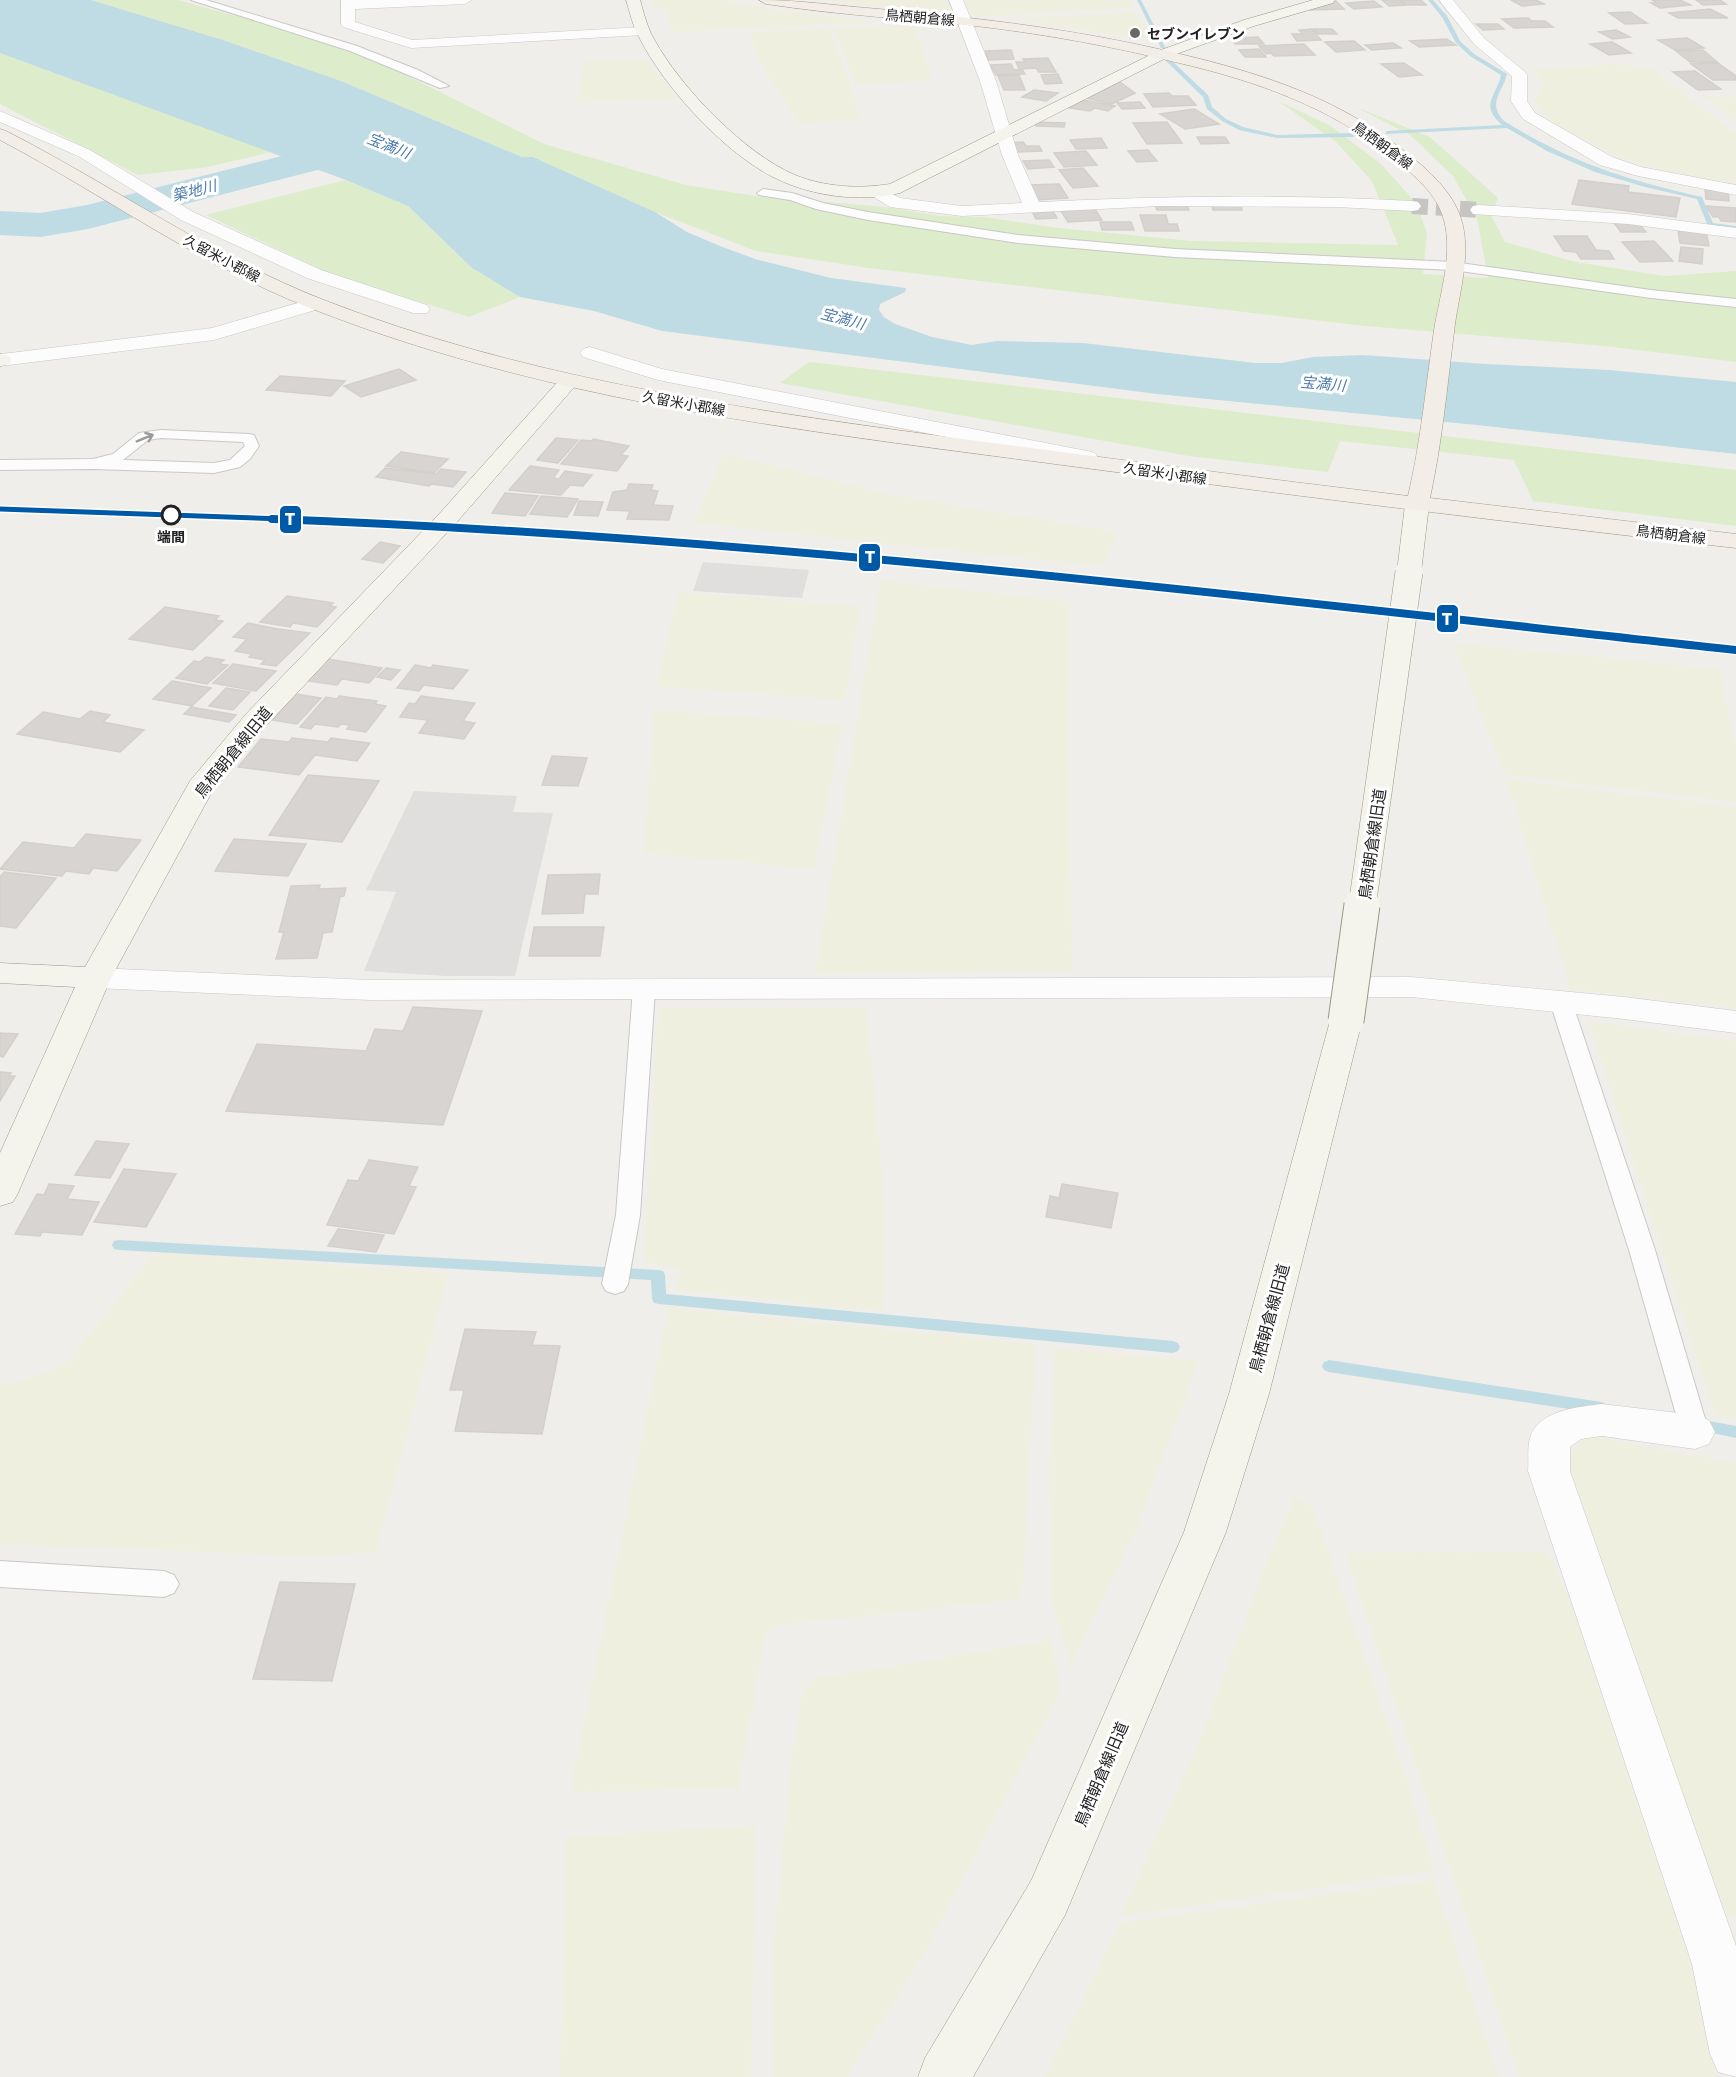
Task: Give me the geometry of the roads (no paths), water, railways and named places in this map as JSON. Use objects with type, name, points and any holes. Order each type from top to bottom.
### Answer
[{"type":"main road","name":"鳥栖朝倉線","points":[[766,0],[1067,34],[1163,54],[1229,70],[1317,103],[1357,125],[1394,150],[1426,179],[1451,214],[1455,232],[1453,270],[1426,463],[1417,505],[1736,541]]},
{"type":"main road","name":"久留米小郡線","points":[[0,134],[256,277],[315,304],[387,329],[569,381],[782,420],[1152,472],[1417,505]]},
{"type":"street","points":[[465,0],[348,3],[348,24],[411,44],[643,31]]},
{"type":"street","points":[[633,0],[643,31],[650,44],[694,103],[745,152],[777,173],[828,190],[875,192],[894,189],[1163,54],[1249,23],[1328,0]]},
{"type":"street","points":[[956,0],[988,81],[1003,135],[1032,206]]},
{"type":"street","points":[[1446,0],[1479,41],[1520,75],[1519,101],[1529,116],[1547,129],[1606,161],[1638,171],[1736,190]]},
{"type":"street","points":[[0,116],[84,153],[187,216],[314,274],[420,309]]},
{"type":"street","points":[[875,192],[896,203],[940,210],[1234,201],[1412,206]]},
{"type":"street","points":[[1479,210],[1628,219],[1736,233]]},
{"type":"street","points":[[1,360],[214,334],[315,304]]},
{"type":"street","points":[[590,353],[658,374],[1152,472]]},
{"type":"street","name":"鳥栖朝倉線旧道","points":[[0,1193],[95,978],[200,787],[256,720],[448,518],[569,381]]},
{"type":"street","name":"鳥栖朝倉線旧道","points":[[944,2077],[1048,1898],[1205,1532],[1249,1394],[1346,1021],[1417,505]]},
{"type":"street","points":[[0,973],[370,990],[1411,987],[1624,1008],[1736,1022]]},
{"type":"street","points":[[1695,1432],[1602,1420],[1572,1424],[1550,1439],[1549,1471],[1727,1963],[1736,2054]]},
{"type":"lane","points":[[196,0],[286,25],[363,52],[444,86]]},
{"type":"lane","points":[[763,194],[792,197],[820,206],[867,216],[1018,239],[1175,253],[1453,270],[1736,303]]},
{"type":"lane","points":[[0,465],[94,464],[214,468],[235,464],[252,446],[249,438],[161,434],[144,436],[118,457],[94,464]]},
{"type":"lane","points":[[615,1284],[628,1215],[645,989]]},
{"type":"lane","points":[[1561,1002],[1642,1250],[1695,1432]]},
{"type":"lane","points":[[0,1574],[164,1584]]},
{"type":"water","name":"宝満川","points":[[0,0],[91,0],[223,40],[341,81],[522,157],[533,157],[655,212],[687,232],[755,259],[831,278],[906,288],[905,292],[880,304],[879,310],[884,317],[895,324],[932,337],[972,345],[997,341],[1083,343],[1255,363],[1282,363],[1313,357],[1363,355],[1609,370],[1736,382],[1736,454],[1477,425],[1157,394],[662,331],[594,311],[520,297],[472,268],[408,206],[346,180],[0,53]]},
{"type":"waterway","points":[[1139,0],[1164,48]]},
{"type":"waterway","points":[[1430,0],[1444,16],[1458,42],[1472,55],[1504,74],[1492,103],[1496,115],[1502,122],[1525,137],[1573,161],[1622,179],[1700,198],[1710,225],[1736,228]]},
{"type":"waterway","points":[[1168,60],[1206,96],[1209,108],[1224,120],[1241,129],[1277,136],[1353,135]]},
{"type":"waterway","points":[[1387,133],[1507,126]]},
{"type":"waterway","name":"築地川","points":[[0,223],[40,225],[88,217],[386,141]]},
{"type":"waterway","points":[[119,1245],[658,1275],[659,1299],[1173,1347]]},
{"type":"waterway","points":[[1329,1366],[1601,1408]]},
{"type":"waterway","points":[[1698,1425],[1736,1432]]},
{"type":"tunnel","points":[[1412,206],[1479,210]]},
{"type":"place","name":"セブンイレブン","points":[[1135,33]]},
{"type":"place","name":"端間","points":[[171,515]]}]
